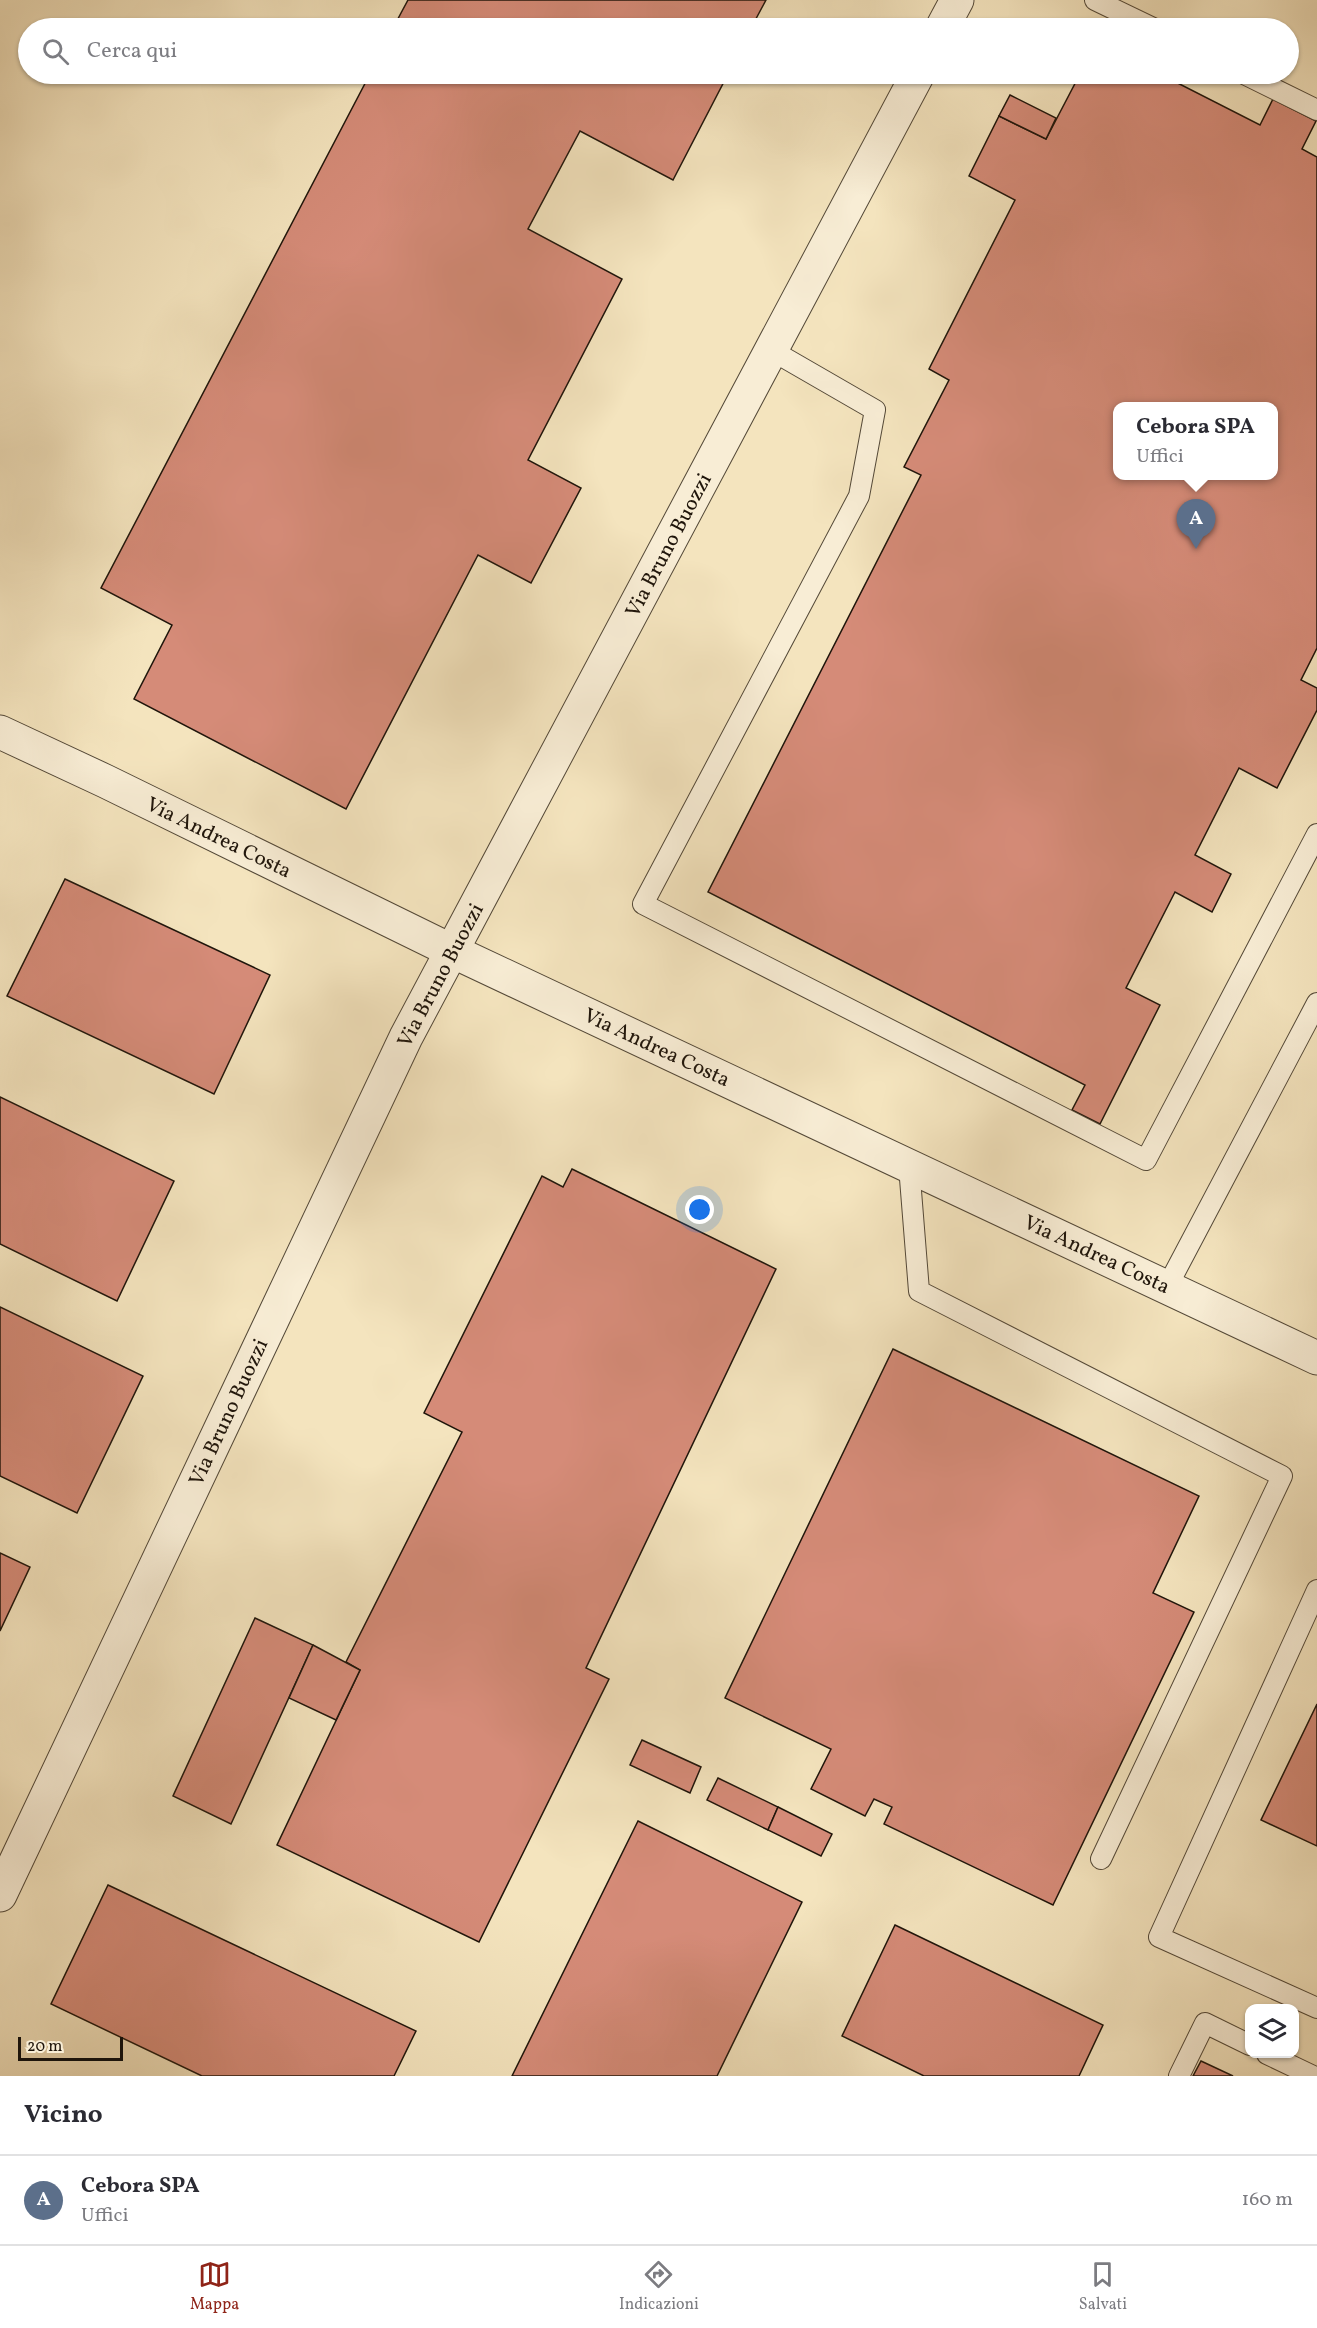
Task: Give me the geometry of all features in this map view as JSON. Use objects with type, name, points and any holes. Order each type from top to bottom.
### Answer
[{"type":"street","points":[[947,18],[957,0]]},
{"type":"street","name":"Via Bruno Buozzi","points":[[0,1895],[401,1048],[913,84]]},
{"type":"street","name":"Via Andrea Costa","points":[[0,732],[452,951],[1317,1358]]},
{"type":"lane","points":[[1095,0],[1132,18]]},
{"type":"lane","points":[[1264,84],[1317,110]]},
{"type":"lane","points":[[771,350],[875,410],[859,496],[643,904],[1146,1160],[1317,834]]},
{"type":"lane","points":[[1167,1287],[1317,1003]]},
{"type":"lane","points":[[909,1166],[919,1291],[1282,1476],[1101,1859]]},
{"type":"lane","points":[[1317,1590],[1159,1937],[1317,2007]]},
{"type":"lane","points":[[1179,2076],[1205,2024],[1245,2043]]},
{"type":"lane","points":[[1275,2058],[1313,2076]]},
{"type":"building","points":[[408,0],[766,0],[756,18],[398,18]]},
{"type":"building","points":[[365,84],[723,84],[673,180],[580,131],[528,229],[622,279],[528,460],[581,488],[531,583],[478,555],[346,809],[134,699],[172,625],[101,588]]},
{"type":"building","points":[[1075,84],[1180,84],[1260,125],[1273,99],[1316,121],[1302,149],[1317,157],[1317,648],[1301,680],[1317,688],[1317,710],[1277,788],[1239,768],[1195,855],[1231,874],[1212,912],[1175,892],[1126,988],[1160,1005],[1100,1124],[1072,1110],[1085,1085],[708,892],[921,475],[904,467],[949,380],[929,369],[1015,200],[969,176],[999,116],[1046,139]]},
{"type":"building","points":[[1010,95],[1056,118],[1046,139],[999,116]]},
{"type":"building","points":[[65,879],[270,975],[214,1094],[7,996]]},
{"type":"building","points":[[0,1097],[174,1181],[117,1301],[0,1244]]},
{"type":"building","points":[[572,1169],[776,1269],[586,1668],[609,1679],[479,1942],[277,1845],[360,1670],[346,1662],[462,1432],[424,1413],[542,1176],[563,1187]]},
{"type":"building","points":[[0,1307],[143,1376],[77,1513],[0,1476]]},
{"type":"building","points":[[893,1349],[1199,1496],[1153,1593],[1194,1612],[1053,1905],[884,1824],[892,1807],[874,1799],[865,1816],[811,1789],[831,1749],[725,1698]]},
{"type":"building","points":[[0,1553],[30,1567],[0,1631]]},
{"type":"building","points":[[255,1618],[313,1645],[231,1824],[173,1796]]},
{"type":"building","points":[[313,1645],[360,1670],[336,1720],[289,1698]]},
{"type":"building","points":[[1317,1704],[1317,1846],[1261,1820]]},
{"type":"building","points":[[642,1740],[701,1767],[690,1793],[630,1765]]},
{"type":"building","points":[[718,1778],[778,1807],[768,1830],[707,1800]]},
{"type":"building","points":[[778,1807],[832,1834],[821,1856],[768,1830]]},
{"type":"building","points":[[638,1821],[802,1902],[717,2076],[512,2076]]},
{"type":"building","points":[[108,1885],[416,2031],[394,2076],[202,2076],[51,2004]]},
{"type":"building","points":[[895,1925],[1103,2025],[1079,2076],[924,2076],[842,2036]]},
{"type":"building","points":[[1201,2061],[1233,2076],[1193,2076]]},
{"type":"place","name":"Cebora SPA","points":[[1196,549]]}]
